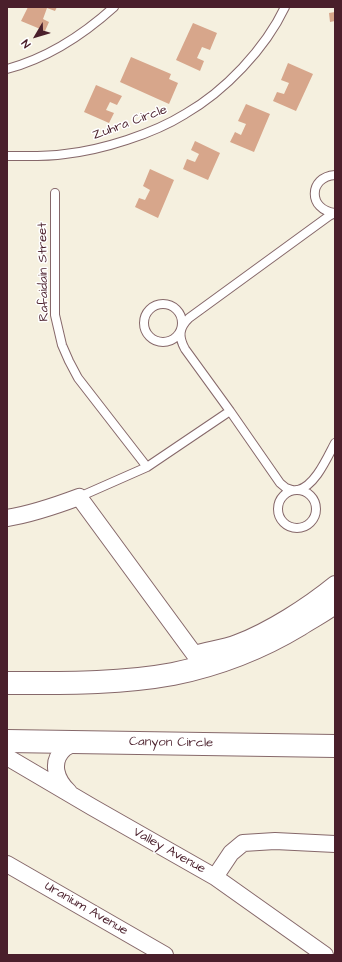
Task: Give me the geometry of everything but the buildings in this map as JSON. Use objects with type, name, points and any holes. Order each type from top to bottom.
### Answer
[{"type":"street","points":[[7,518],[23,516],[41,511],[79,497],[199,660]]},
{"type":"street","points":[[7,684],[75,683],[135,679],[173,674],[199,660],[276,624],[319,597],[335,584]]},
{"type":"street","points":[[199,660],[252,650],[288,632],[335,602]]},
{"type":"street","name":"Canyon Circle","points":[[7,741],[335,746]]},
{"type":"street","points":[[78,800],[64,788],[55,770],[57,758],[65,748],[81,742]]},
{"type":"street","name":"Valley Avenue","points":[[7,757],[78,800],[215,877],[325,955]]},
{"type":"street","points":[[215,877],[231,853],[244,843],[275,841],[335,844]]},
{"type":"street","name":"Uranium Avenue","points":[[7,864],[165,955]]},
{"type":"lane","points":[[7,69],[37,59],[58,48],[78,36],[114,7]]},
{"type":"lane","name":"Zuhra Circle","points":[[7,156],[65,154],[97,149],[156,129],[185,114],[214,94],[244,66],[266,40],[285,7]]},
{"type":"lane","points":[[335,175],[323,178],[316,188],[315,194],[318,205],[323,210],[335,213]]},
{"type":"lane","name":"Rafaidain Street","points":[[55,193],[55,315],[62,345],[78,378],[147,467]]},
{"type":"lane","points":[[335,213],[189,318],[180,328],[176,337],[164,342],[157,341],[147,334],[144,322],[145,316],[152,307],[164,304],[175,308],[181,319],[180,328],[181,342],[185,349],[280,483],[286,488],[295,490],[309,494],[313,499],[316,511],[310,523],[298,528],[286,524],[281,520],[279,514],[279,502],[282,497],[295,490],[308,486],[313,481],[335,443]]},
{"type":"lane","points":[[79,497],[147,467],[230,411]]}]
